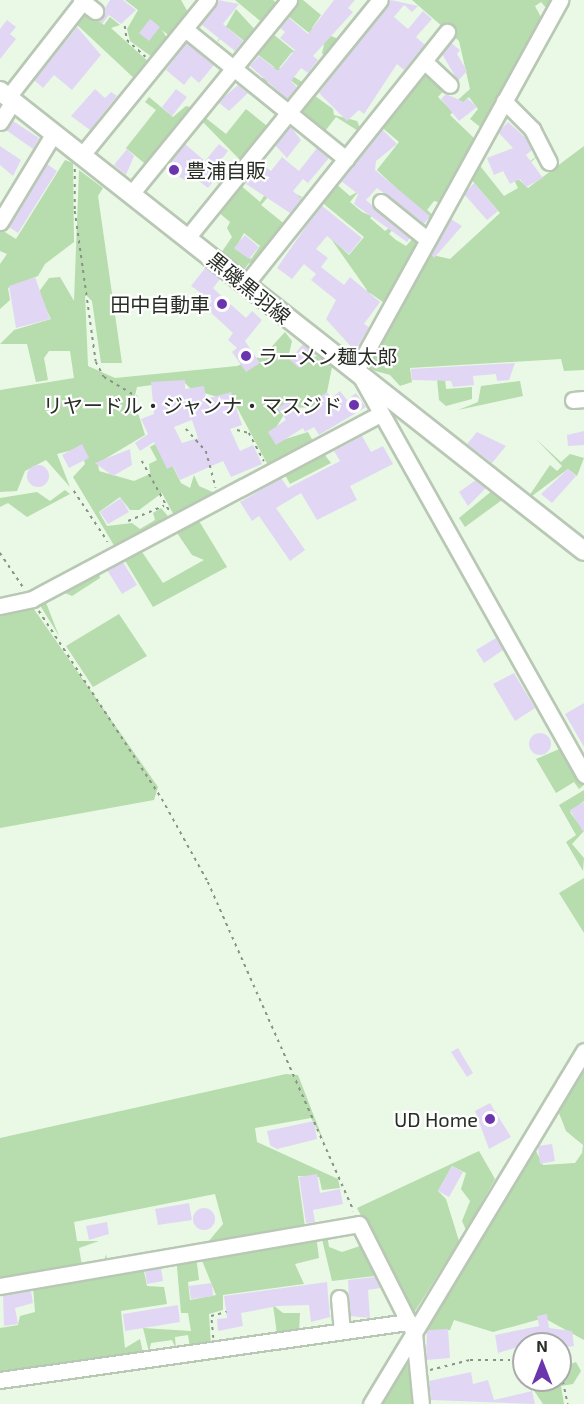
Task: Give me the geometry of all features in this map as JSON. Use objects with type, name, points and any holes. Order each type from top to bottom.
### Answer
[{"type":"main road","name":"黒磯黒羽線","points":[[7,97],[584,551]]},
{"type":"street","points":[[82,156],[208,0]]},
{"type":"street","points":[[131,194],[289,0]]},
{"type":"street","points":[[188,238],[380,0]]},
{"type":"street","points":[[560,0],[428,240],[358,375],[584,775]]},
{"type":"street","points":[[0,122],[7,97],[82,1],[95,11]]},
{"type":"street","points":[[185,29],[346,159]]},
{"type":"street","points":[[245,285],[447,32]]},
{"type":"street","points":[[424,61],[450,85]]},
{"type":"street","points":[[504,101],[532,129],[549,162]]},
{"type":"street","points":[[0,222],[54,134]]},
{"type":"street","points":[[381,202],[428,240]]},
{"type":"street","points":[[0,606],[32,599],[115,553],[271,475],[380,414]]},
{"type":"street","points":[[371,1404],[412,1328],[584,1051]]},
{"type":"street","points":[[0,1286],[359,1224],[412,1328],[420,1372],[421,1404]]},
{"type":"street","points":[[339,1298],[342,1330]]},
{"type":"street","points":[[0,1380],[342,1330],[412,1328]]},
{"type":"path","points":[[125,26],[127,40],[156,65]]},
{"type":"path","points":[[82,156],[73,187],[96,362],[104,377],[137,397]]},
{"type":"path","points":[[186,429],[206,451],[223,498]]},
{"type":"path","points":[[237,430],[249,433],[271,475]]},
{"type":"path","points":[[142,461],[165,506],[176,522]]},
{"type":"path","points":[[74,490],[115,553]]},
{"type":"path","points":[[128,520],[165,506]]},
{"type":"path","points":[[0,553],[162,799],[208,882],[359,1224]]},
{"type":"path","points":[[214,1347],[211,1316],[226,1312]]},
{"type":"path","points":[[420,1372],[470,1360],[512,1360]]},
{"type":"green space","points":[[125,0],[181,0],[189,14],[204,0],[173,39],[162,30],[170,43],[156,60],[130,41],[127,29],[138,10]]},
{"type":"green space","points":[[235,0],[273,0],[280,6],[265,25]]},
{"type":"green space","points":[[293,0],[303,0],[321,15],[312,28],[343,41],[329,59],[322,53],[324,45],[283,12]]},
{"type":"green space","points":[[412,0],[554,0],[548,10],[541,2],[535,6],[542,19],[484,130],[470,119],[478,109],[469,97],[450,115],[475,139],[443,203],[434,201],[427,210],[436,218],[433,223],[377,170],[399,142],[379,125],[425,66],[447,87],[438,97],[449,108],[470,89],[459,41]]},
{"type":"green space","points":[[236,9],[258,33],[249,45],[228,28],[215,46]]},
{"type":"green space","points":[[87,11],[104,25],[110,17],[120,25],[111,28],[151,64],[137,81],[74,22]]},
{"type":"green space","points":[[268,30],[310,64],[292,52],[279,68],[304,83],[304,91],[278,70],[263,88],[251,79],[265,78],[274,67],[252,50]]},
{"type":"green space","points":[[311,93],[333,109],[334,115],[357,121],[363,134],[336,117],[322,135],[295,113]]},
{"type":"green space","points":[[149,97],[173,117],[186,106],[194,108],[149,167],[126,148],[156,110],[145,102]]},
{"type":"green space","points":[[246,109],[272,130],[244,164],[199,118],[202,115],[226,134]]},
{"type":"green space","points":[[584,146],[584,370],[564,371],[561,359],[410,368],[412,382],[400,386],[390,375],[365,368],[428,254],[450,259],[500,213],[469,177],[477,162],[504,196],[518,188],[502,155],[526,164],[540,154],[515,176],[528,188]]},
{"type":"green space","points":[[65,160],[73,163],[74,242],[45,264],[38,276],[8,288],[10,300],[0,309],[0,264],[7,254],[0,251],[0,229],[16,239]]},
{"type":"green space","points":[[79,170],[103,188],[98,196],[122,363],[101,363],[92,301],[85,294],[88,366],[115,378],[237,366],[264,355],[285,332],[292,341],[289,354],[301,363],[317,356],[332,367],[324,407],[288,408],[274,431],[279,441],[308,432],[315,445],[270,469],[234,402],[191,389],[183,381],[137,387],[134,400],[145,435],[98,463],[99,471],[134,481],[150,474],[149,464],[157,460],[150,447],[160,441],[181,483],[190,488],[194,475],[199,486],[217,494],[176,519],[162,493],[139,510],[130,510],[120,497],[99,512],[107,526],[132,523],[140,529],[155,520],[153,513],[161,508],[172,521],[115,547],[73,477],[85,464],[81,448],[57,454],[70,487],[46,460],[25,471],[17,491],[0,492],[0,390],[74,378],[70,351],[49,351],[44,358],[48,380],[36,382],[27,344],[0,344],[14,330],[51,319],[38,293],[49,278],[60,277],[74,301]]},
{"type":"green space","points":[[277,176],[283,180],[279,186],[302,197],[296,204],[276,188],[261,205],[287,226],[254,267],[249,263],[243,271],[221,253],[232,237],[227,228],[230,222],[217,211],[239,184],[260,202]],"holes":[[[244,233],[260,246],[251,259],[235,249]]]},
{"type":"green space","points":[[335,183],[350,196],[359,191],[350,202],[362,212],[369,215],[379,206],[370,218],[385,231],[399,221],[389,234],[396,240],[406,246],[416,235],[422,240],[387,305],[370,293],[359,312],[355,309],[367,290],[329,236],[349,255],[364,237],[319,200]]},
{"type":"green space","points":[[437,379],[445,379],[446,389],[472,387],[472,399],[446,406],[439,400]]},
{"type":"green space","points":[[520,381],[523,396],[458,410],[478,402],[481,386]]},
{"type":"green space","points":[[535,438],[561,462],[570,454],[584,458],[577,476],[568,469],[532,496],[552,515],[529,496],[550,465],[557,471],[562,466]]},
{"type":"green space","points":[[321,450],[331,463],[290,484],[284,473]]},
{"type":"green space","points":[[65,490],[70,494],[27,517],[8,503],[0,507],[0,498],[37,492],[50,501]]},
{"type":"green space","points":[[493,490],[506,497],[465,527],[459,518]]},
{"type":"green space","points":[[196,516],[227,567],[153,607],[124,559],[140,549],[163,583],[204,560],[192,555],[175,530],[148,545]]},
{"type":"green space","points":[[98,570],[100,578],[72,596],[60,591],[45,600],[59,636],[38,602]]},
{"type":"green space","points":[[31,605],[158,787],[154,800],[0,828],[0,608]]},
{"type":"green space","points":[[119,614],[147,656],[93,687],[66,646]]},
{"type":"green space","points":[[564,747],[584,785],[579,789],[574,782],[556,793],[536,759]]},
{"type":"green space","points":[[584,790],[584,801],[570,812],[584,831],[572,844],[584,858],[583,871],[566,842],[576,835],[559,805]]},
{"type":"green space","points":[[584,878],[584,933],[559,893]]},
{"type":"green space","points":[[584,1066],[584,1340],[544,1318],[493,1332],[454,1320],[450,1330],[428,1331],[424,1329],[535,1149],[543,1165],[575,1163],[582,1153],[583,1145],[566,1131],[559,1113]]},
{"type":"green space","points":[[286,1074],[298,1075],[324,1142],[311,1118],[255,1128],[257,1142],[338,1179],[340,1188],[322,1190],[319,1177],[298,1176],[305,1227],[316,1235],[319,1258],[295,1264],[304,1284],[223,1295],[223,1310],[209,1314],[211,1345],[190,1348],[188,1335],[175,1337],[176,1349],[172,1340],[151,1343],[149,1352],[143,1328],[191,1331],[188,1313],[181,1313],[176,1256],[192,1252],[197,1264],[199,1280],[188,1282],[190,1300],[216,1295],[199,1253],[223,1224],[215,1194],[74,1222],[77,1241],[99,1241],[79,1248],[82,1266],[104,1262],[106,1254],[108,1264],[0,1283],[0,1138]]},
{"type":"green space","points":[[479,1151],[495,1179],[466,1230],[462,1221],[470,1201],[461,1189],[466,1173],[452,1166],[438,1191],[446,1199],[459,1241],[412,1316],[357,1208]]},
{"type":"green space","points":[[327,1234],[329,1247],[342,1252],[363,1245],[383,1275],[332,1281],[321,1235]]},
{"type":"green space","points":[[142,1262],[147,1286],[164,1287],[167,1304],[121,1311],[125,1348],[140,1339],[143,1353],[0,1377],[0,1328],[18,1325],[20,1316],[35,1312],[33,1287]]},
{"type":"green space","points":[[273,1305],[283,1313],[300,1313],[299,1332],[277,1334]]},
{"type":"green space","points":[[411,1353],[418,1404],[380,1404]]},
{"type":"green space","points":[[576,1362],[581,1371],[572,1384],[572,1364]]},
{"type":"green space","points":[[535,1392],[562,1392],[564,1404],[543,1404]]},
{"type":"building","points":[[110,0],[123,0],[136,10],[121,24],[109,15],[102,24],[98,20]]},
{"type":"building","points":[[218,0],[239,4],[223,24],[243,41],[235,51],[201,24]]},
{"type":"building","points":[[334,0],[355,0],[348,8],[353,12],[313,56],[318,60],[308,73],[301,68],[291,81],[297,87],[287,99],[250,66],[259,56],[278,71],[295,50],[280,38],[285,32],[279,27],[288,17],[308,34]]},
{"type":"building","points":[[391,0],[418,6],[412,12],[404,5],[394,17],[408,29],[423,11],[432,19],[416,37],[425,45],[404,70],[397,64],[364,114],[359,110],[347,121],[319,93]]},
{"type":"building","points":[[150,19],[160,27],[149,41],[139,33]]},
{"type":"building","points":[[7,20],[16,27],[10,34],[16,39],[0,59],[0,29]]},
{"type":"building","points":[[77,27],[101,55],[72,90],[54,75],[43,88],[34,80]]},
{"type":"building","points":[[186,42],[214,65],[199,83],[191,76],[184,85],[166,70]]},
{"type":"building","points":[[451,43],[460,50],[457,54],[467,71],[458,81],[442,54]]},
{"type":"building","points":[[238,85],[248,93],[229,111],[218,102]]},
{"type":"building","points":[[95,89],[105,98],[111,92],[117,96],[90,130],[71,116]]},
{"type":"building","points":[[176,89],[187,97],[172,116],[162,107]]},
{"type":"building","points":[[446,94],[464,102],[467,98],[477,107],[459,121],[441,99]]},
{"type":"building","points":[[13,121],[39,138],[33,149],[6,130]]},
{"type":"building","points":[[508,122],[526,138],[532,150],[526,155],[543,178],[526,187],[520,179],[510,184],[503,171],[494,175],[487,158],[513,148],[498,132]]},
{"type":"building","points":[[290,126],[301,140],[287,158],[275,145]]},
{"type":"building","points":[[382,129],[397,144],[376,161],[375,170],[430,216],[424,224],[377,188],[366,200],[410,238],[407,242],[354,204],[358,194],[341,181]]},
{"type":"building","points":[[185,144],[205,161],[219,144],[228,151],[215,168],[225,176],[218,184],[214,180],[208,188],[191,175],[186,181],[165,168]]},
{"type":"building","points":[[0,146],[21,160],[13,176],[0,165]]},
{"type":"building","points":[[317,148],[329,158],[308,183],[303,179],[293,191],[302,199],[290,213],[246,184],[261,164],[271,171],[282,157],[299,171]]},
{"type":"building","points":[[127,149],[134,156],[126,175],[114,165]]},
{"type":"building","points":[[47,164],[57,171],[18,233],[9,227]]},
{"type":"building","points":[[474,183],[498,211],[487,220],[464,194]]},
{"type":"building","points":[[321,205],[362,238],[349,254],[327,236],[316,249],[328,258],[321,267],[344,285],[350,277],[380,302],[364,324],[369,327],[355,351],[326,319],[336,300],[311,280],[316,274],[304,264],[292,279],[277,268]]},
{"type":"building","points":[[451,219],[462,226],[434,258],[431,254]]},
{"type":"building","points":[[245,235],[259,247],[249,259],[234,248]]},
{"type":"building","points":[[206,267],[220,279],[213,288],[246,318],[252,311],[262,320],[245,341],[260,363],[246,372],[232,352],[237,348],[228,340],[233,333],[207,309],[212,301],[191,286]]},
{"type":"building","points":[[35,277],[50,319],[16,328],[9,286]]},
{"type":"building","points":[[303,344],[315,354],[299,368],[290,360]]},
{"type":"building","points":[[515,363],[509,380],[497,381],[496,374],[473,376],[474,385],[453,387],[451,381],[412,380],[411,369]]},
{"type":"building","points":[[185,380],[185,389],[204,386],[206,399],[231,392],[242,425],[230,429],[240,451],[253,445],[262,464],[231,477],[223,461],[180,480],[173,466],[167,469],[154,442],[140,451],[135,443],[148,434],[141,419],[154,414],[151,382]],"holes":[[[192,420],[198,438],[182,443],[174,427]]]},
{"type":"building","points":[[340,391],[347,400],[356,393],[366,407],[319,435],[314,427],[305,432],[303,428],[276,445],[268,432],[286,420],[278,408],[293,398],[303,413],[323,400],[321,396],[327,392],[331,398]]},
{"type":"building","points":[[584,431],[584,445],[568,446],[567,435]]},
{"type":"building","points":[[477,432],[506,446],[492,463],[467,444]]},
{"type":"building","points":[[362,436],[371,452],[383,446],[393,464],[350,486],[357,500],[317,520],[301,493],[276,508],[305,550],[290,561],[259,516],[252,521],[240,502],[281,478],[288,488],[340,461],[334,451]]},
{"type":"building","points":[[82,444],[89,458],[69,468],[62,455]]},
{"type":"building","points":[[130,449],[132,465],[113,476],[95,463]]},
{"type":"building","points":[[38,465],[46,468],[49,476],[46,484],[38,487],[30,484],[27,476],[30,468]]},
{"type":"building","points":[[568,469],[576,476],[552,503],[541,494]]},
{"type":"building","points":[[476,480],[486,488],[468,506],[459,492]]},
{"type":"building","points":[[121,498],[129,512],[108,524],[100,512]]},
{"type":"building","points":[[123,562],[137,585],[122,594],[107,570]]},
{"type":"building","points":[[496,638],[503,650],[484,663],[476,650]]},
{"type":"building","points":[[514,673],[535,708],[515,721],[493,684]]},
{"type":"building","points":[[584,703],[584,747],[565,714]]},
{"type":"building","points":[[540,733],[548,736],[551,744],[548,752],[540,755],[532,752],[529,744],[532,736]]},
{"type":"building","points":[[584,802],[584,833],[570,810]]},
{"type":"building","points":[[458,1048],[473,1073],[467,1077],[451,1052]]},
{"type":"building","points":[[490,1103],[511,1137],[489,1149],[475,1111]]},
{"type":"building","points":[[314,1121],[317,1139],[277,1149],[270,1145],[267,1131]]},
{"type":"building","points":[[552,1144],[555,1161],[540,1164],[538,1146]]},
{"type":"building","points":[[452,1166],[463,1172],[449,1197],[438,1191]]},
{"type":"building","points":[[317,1174],[320,1193],[340,1189],[343,1204],[313,1210],[315,1222],[306,1223],[299,1177]]},
{"type":"building","points":[[189,1203],[192,1220],[158,1225],[155,1209]]},
{"type":"building","points":[[204,1208],[212,1211],[215,1219],[212,1227],[204,1230],[196,1227],[193,1219],[196,1211]]},
{"type":"building","points":[[107,1222],[109,1234],[89,1240],[86,1226]]},
{"type":"building","points":[[161,1268],[163,1281],[147,1284],[145,1271]]},
{"type":"building","points":[[375,1277],[380,1288],[368,1290],[370,1318],[350,1316],[348,1280]]},
{"type":"building","points":[[327,1282],[330,1317],[311,1322],[309,1305],[278,1306],[241,1313],[243,1326],[218,1331],[217,1319],[227,1318],[224,1296]]},
{"type":"building","points":[[212,1283],[213,1296],[191,1299],[189,1286]]},
{"type":"building","points":[[31,1291],[33,1303],[15,1308],[18,1324],[4,1326],[3,1295]]},
{"type":"building","points":[[178,1305],[180,1322],[125,1331],[123,1314]]},
{"type":"building","points":[[547,1314],[549,1328],[572,1331],[574,1346],[572,1346],[572,1332],[512,1332],[512,1349],[498,1353],[495,1335],[539,1326],[537,1316]]},
{"type":"building","points":[[448,1329],[450,1358],[426,1360],[427,1330]]},
{"type":"building","points":[[471,1372],[473,1384],[488,1380],[494,1400],[532,1392],[535,1404],[431,1400],[429,1381]]},
{"type":"place","name":"豊浦自販","points":[[174,170]]},
{"type":"place","name":"田中自動車","points":[[222,304]]},
{"type":"place","name":"ラーメン麺太郎","points":[[246,356]]},
{"type":"place","name":"リヤードル・ジャンナ・マスジド","points":[[354,405]]},
{"type":"place","name":"UD Home","points":[[490,1119]]}]
